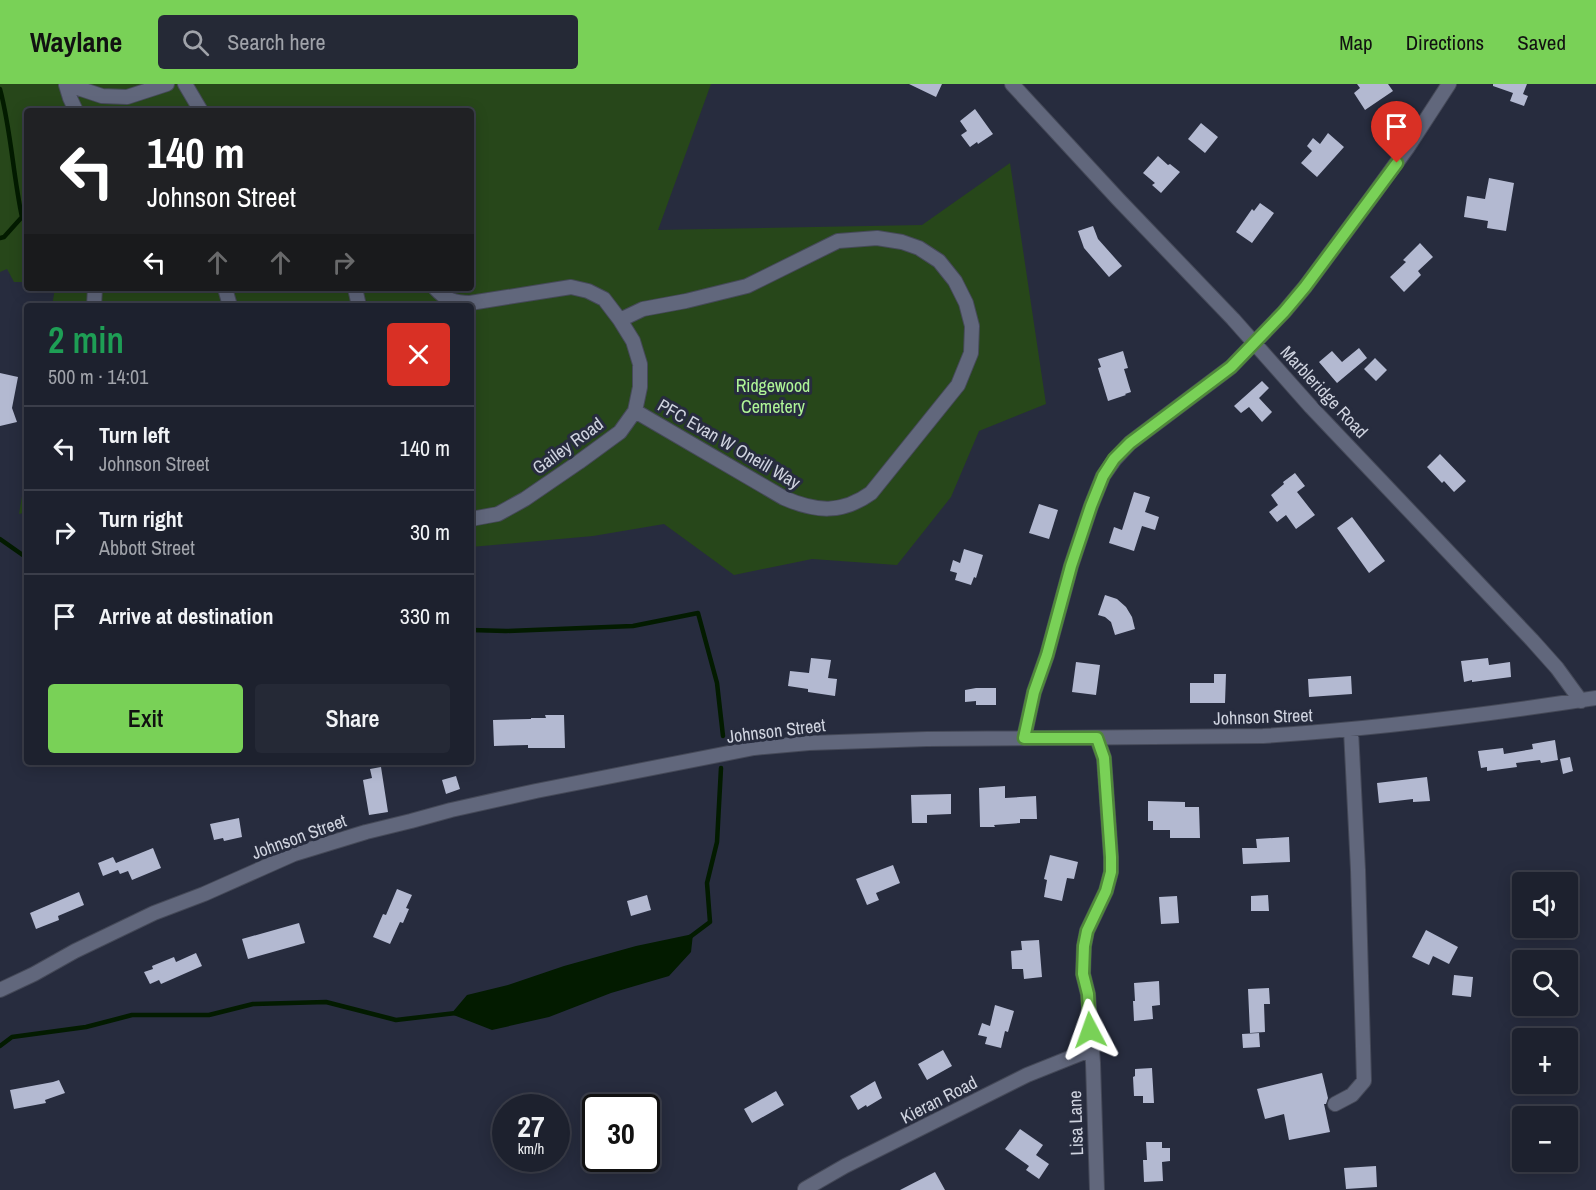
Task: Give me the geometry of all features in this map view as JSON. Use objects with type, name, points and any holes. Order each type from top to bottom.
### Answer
[{"type":"street","points":[[66,84],[102,96],[127,97],[167,84]]},
{"type":"street","points":[[66,84],[75,108]]},
{"type":"street","points":[[184,84],[199,108]]},
{"type":"street","name":"Marbleridge Road","points":[[1012,84],[1557,668],[1581,700]]},
{"type":"street","points":[[1024,738],[1034,692],[1047,655],[1071,566],[1103,476],[1114,459],[1130,443],[1231,367],[1305,287],[1408,147],[1449,84]]},
{"type":"street","name":"PFC Evan W Oneill Way","points":[[620,320],[643,309],[747,286],[838,241],[876,238],[911,245],[939,261],[955,281],[966,303],[972,326],[971,353],[958,385],[871,493],[857,503],[833,509],[803,506],[784,498],[635,411]]},
{"type":"street","name":"Gailey Road","points":[[470,303],[571,287],[588,291],[604,299],[620,320],[633,341],[640,364],[640,387],[635,411],[620,432],[525,499],[498,514],[474,518]]},
{"type":"street","name":"Gailey Road","points":[[438,291],[444,297],[458,303]]},
{"type":"street","name":"Johnson Street","points":[[0,990],[154,913],[204,894],[294,854],[451,810],[754,748],[863,741],[1263,736],[1351,730],[1596,699]]},
{"type":"street","points":[[1335,1104],[1352,1095],[1364,1081],[1358,870],[1351,730]]},
{"type":"street","name":"Lisa Lane","points":[[1097,738],[1104,758],[1111,857],[1111,872],[1106,891],[1087,931],[1084,946],[1083,974],[1088,994],[1092,1049],[1097,1190]]},
{"type":"street","name":"Kieran Road","points":[[805,1189],[845,1166],[1027,1075],[1092,1049]]},
{"type":"green space","name":"Ridgewood Cemetery","points":[[0,84],[711,84],[658,230],[922,225],[1010,163],[1046,404],[979,431],[951,497],[897,565],[812,559],[734,575],[664,524],[593,536],[474,547],[474,303],[52,303],[54,291],[474,291],[474,108],[24,108],[24,282],[14,282],[7,269],[0,272]]},
{"type":"green space","points":[[24,484],[24,513],[19,514]]},
{"type":"shaded area","points":[[693,934],[691,952],[669,976],[611,993],[549,1017],[492,1030],[451,1014],[467,995],[508,985],[564,966],[636,946]]},
{"type":"building","points":[[909,84],[942,84],[936,97]]},
{"type":"building","points":[[1357,84],[1388,84],[1393,91],[1365,110],[1354,93],[1360,88]]},
{"type":"building","points":[[1493,84],[1527,84],[1523,94],[1528,96],[1524,106],[1510,101],[1513,93],[1493,86]]},
{"type":"building","points":[[975,109],[993,134],[970,147],[961,135],[967,131],[960,121]]},
{"type":"building","points":[[1201,123],[1218,137],[1205,153],[1188,139]]},
{"type":"building","points":[[1328,133],[1344,147],[1317,177],[1301,163],[1312,151],[1307,146],[1313,138],[1320,144]]},
{"type":"building","points":[[1158,156],[1180,172],[1161,193],[1152,185],[1155,183],[1143,173]]},
{"type":"building","points":[[1489,178],[1514,183],[1506,231],[1487,228],[1488,221],[1464,217],[1467,196],[1485,199]]},
{"type":"building","points":[[1260,203],[1274,213],[1252,243],[1236,232],[1252,209],[1254,211]]},
{"type":"building","points":[[1093,226],[1098,239],[1122,266],[1109,277],[1084,248],[1078,231]]},
{"type":"building","points":[[1420,243],[1433,257],[1418,271],[1421,275],[1404,292],[1390,277],[1406,262],[1403,260]]},
{"type":"building","points":[[1359,348],[1367,358],[1337,383],[1319,362],[1332,351],[1342,362]]},
{"type":"building","points":[[1123,351],[1128,368],[1124,369],[1131,392],[1108,401],[1098,368],[1101,367],[1098,359]]},
{"type":"building","points":[[1375,358],[1387,370],[1376,381],[1364,369]]},
{"type":"building","points":[[0,373],[18,377],[12,408],[17,422],[0,426]]},
{"type":"building","points":[[1262,381],[1269,388],[1259,398],[1272,412],[1262,422],[1249,407],[1241,413],[1234,406]]},
{"type":"building","points":[[1440,454],[1466,481],[1454,492],[1427,467]]},
{"type":"building","points":[[1295,473],[1305,486],[1297,492],[1315,515],[1296,529],[1286,515],[1277,522],[1269,512],[1278,505],[1271,495]]},
{"type":"building","points":[[1134,492],[1150,497],[1145,512],[1159,517],[1155,530],[1142,526],[1134,551],[1109,543],[1114,527],[1122,530]]},
{"type":"building","points":[[1039,504],[1058,510],[1049,539],[1029,533]]},
{"type":"building","points":[[1352,517],[1385,561],[1369,573],[1337,528]]},
{"type":"building","points":[[964,549],[983,555],[976,578],[974,577],[971,585],[955,580],[957,573],[950,571],[953,560],[960,563]]},
{"type":"building","points":[[1105,595],[1117,599],[1126,607],[1135,629],[1115,635],[1111,622],[1098,615]]},
{"type":"building","points":[[811,658],[831,660],[828,678],[837,679],[835,696],[788,686],[790,671],[809,673]]},
{"type":"building","points":[[1488,658],[1489,665],[1510,662],[1511,677],[1464,682],[1461,661]]},
{"type":"building","points":[[1076,662],[1100,665],[1096,695],[1072,692]]},
{"type":"building","points":[[1214,674],[1226,674],[1225,703],[1190,703],[1190,683],[1214,683]]},
{"type":"building","points":[[1351,676],[1352,694],[1309,697],[1308,679]]},
{"type":"building","points":[[996,688],[996,705],[976,705],[976,701],[965,702],[965,690]]},
{"type":"building","points":[[545,715],[564,715],[565,748],[528,748],[528,745],[494,746],[493,720],[546,718]]},
{"type":"building","points":[[1555,740],[1558,760],[1516,763],[1517,767],[1487,771],[1487,767],[1481,768],[1478,751],[1503,748],[1504,754],[1533,749],[1532,744]]},
{"type":"building","points":[[1570,757],[1573,771],[1563,774],[1560,759]]},
{"type":"building","points":[[381,767],[388,812],[369,815],[363,780],[372,778],[370,769]]},
{"type":"building","points":[[456,776],[460,789],[446,794],[442,780]]},
{"type":"building","points":[[1427,777],[1430,801],[1413,802],[1413,799],[1379,803],[1377,783]]},
{"type":"building","points":[[1005,786],[1005,798],[1036,796],[1037,819],[1020,819],[1020,823],[980,827],[979,788]]},
{"type":"building","points":[[951,794],[951,814],[927,815],[927,823],[912,823],[911,795]]},
{"type":"building","points":[[1148,801],[1185,802],[1185,807],[1199,807],[1200,838],[1170,838],[1170,830],[1153,830],[1153,821],[1148,821]]},
{"type":"building","points":[[239,818],[242,837],[224,841],[223,838],[214,840],[210,824]]},
{"type":"building","points":[[1289,837],[1290,862],[1243,864],[1242,848],[1257,848],[1256,839]]},
{"type":"building","points":[[153,848],[161,868],[132,880],[128,871],[120,874],[118,870],[103,876],[98,863],[113,857],[116,863]]},
{"type":"building","points":[[1050,855],[1078,862],[1074,879],[1067,878],[1062,901],[1044,897],[1047,880],[1044,879]]},
{"type":"building","points":[[893,865],[900,883],[876,893],[879,900],[867,905],[856,879]]},
{"type":"building","points":[[397,889],[412,895],[403,923],[400,922],[390,944],[373,937]]},
{"type":"building","points":[[79,892],[84,905],[58,916],[59,920],[36,929],[30,913]]},
{"type":"building","points":[[647,895],[651,910],[631,916],[627,901]]},
{"type":"building","points":[[1268,895],[1269,911],[1251,911],[1251,896]]},
{"type":"building","points":[[1177,896],[1179,923],[1161,924],[1159,897]]},
{"type":"building","points":[[299,923],[305,943],[248,959],[242,939]]},
{"type":"building","points":[[1426,930],[1458,947],[1449,964],[1433,956],[1429,965],[1412,957]]},
{"type":"building","points":[[1039,940],[1042,977],[1024,979],[1023,969],[1012,969],[1011,951],[1022,950],[1021,941]]},
{"type":"building","points":[[196,953],[202,966],[161,984],[159,980],[150,984],[144,972],[153,969],[152,966],[174,957],[176,962]]},
{"type":"building","points":[[1454,975],[1473,977],[1471,997],[1452,995]]},
{"type":"building","points":[[1159,981],[1160,1005],[1152,1006],[1153,1019],[1134,1021],[1134,983]]},
{"type":"building","points":[[1269,988],[1270,1004],[1264,1004],[1265,1032],[1250,1033],[1248,989]]},
{"type":"building","points":[[995,1005],[1014,1011],[1008,1032],[1005,1031],[1001,1048],[985,1044],[987,1037],[978,1035],[982,1023],[990,1026]]},
{"type":"building","points":[[1259,1033],[1260,1047],[1243,1048],[1242,1034]]},
{"type":"building","points":[[943,1050],[952,1066],[927,1080],[918,1064]]},
{"type":"building","points":[[1152,1068],[1154,1103],[1143,1103],[1143,1096],[1134,1096],[1135,1069]]},
{"type":"building","points":[[1322,1073],[1328,1098],[1324,1104],[1330,1132],[1289,1140],[1284,1114],[1265,1119],[1257,1089]]},
{"type":"building","points":[[59,1080],[65,1093],[45,1100],[46,1103],[14,1109],[10,1090]]},
{"type":"building","points":[[875,1081],[882,1098],[858,1110],[850,1096]]},
{"type":"building","points":[[776,1091],[784,1105],[752,1123],[744,1109]]},
{"type":"building","points":[[1020,1129],[1043,1145],[1036,1155],[1049,1164],[1039,1179],[1026,1170],[1029,1166],[1005,1149]]},
{"type":"building","points":[[1146,1142],[1162,1142],[1162,1148],[1170,1148],[1170,1161],[1162,1162],[1163,1181],[1144,1182],[1143,1160],[1147,1160]]},
{"type":"building","points":[[1376,1166],[1377,1187],[1346,1189],[1344,1168]]},
{"type":"building","points":[[935,1172],[945,1190],[900,1190]]},
{"type":"waterway","points":[[0,89],[22,217],[4,237],[0,238]]},
{"type":"waterway","points":[[0,539],[24,556]]},
{"type":"waterway","points":[[474,630],[633,626],[698,613],[717,683],[723,736]]},
{"type":"waterway","points":[[690,937],[710,922],[707,883],[717,842],[721,768]]},
{"type":"waterway","points":[[0,1046],[12,1037],[86,1027],[132,1015],[209,1015],[253,1004],[326,1002],[396,1020],[456,1013]]},
{"type":"route","points":[[1090,1030],[1088,994],[1083,974],[1084,946],[1087,931],[1106,891],[1111,872],[1104,758],[1097,738],[1024,738],[1034,692],[1091,506],[1103,476],[1119,453],[1231,367],[1284,312],[1397,163]]}]
